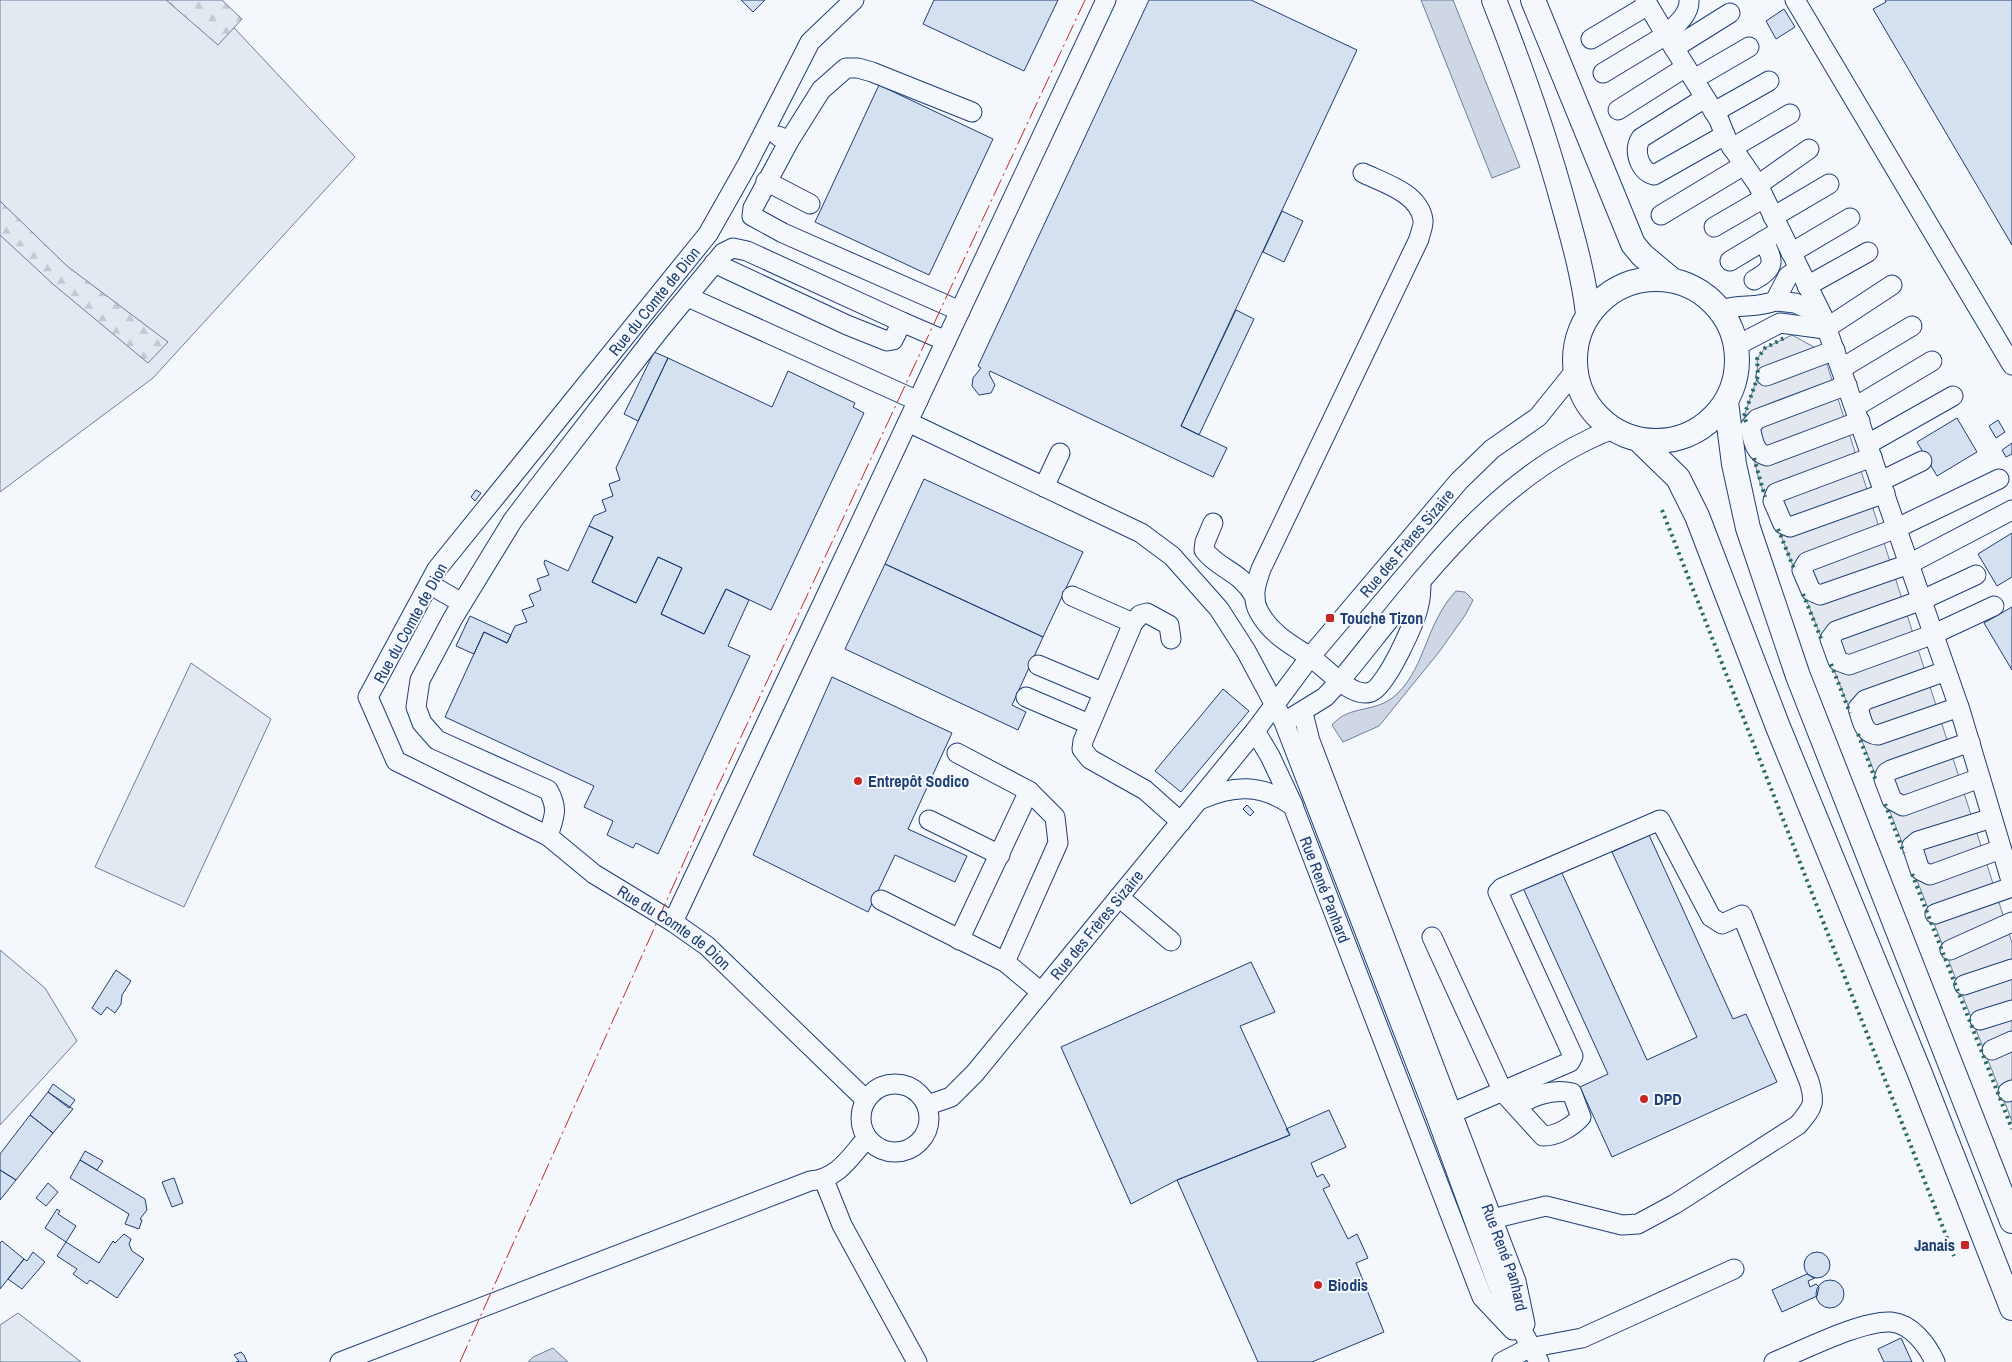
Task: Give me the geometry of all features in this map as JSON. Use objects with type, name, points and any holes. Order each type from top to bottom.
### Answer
[{"type":"main road","points":[[1494,0],[1540,123],[1570,228],[1586,296],[1588,314]]},
{"type":"main road","points":[[1533,0],[1633,244],[1642,256],[1672,280]]},
{"type":"main road","points":[[1653,278],[1672,280],[1690,286],[1707,296],[1721,310],[1730,327],[1736,346],[1737,365],[1734,384],[1726,402],[1713,417],[1697,430],[1679,438],[1659,441],[1639,440],[1613,429],[1590,407],[1582,394],[1575,371],[1574,352],[1579,332],[1588,314],[1600,300],[1616,288],[1634,281],[1653,278]]},
{"type":"main road","points":[[1726,402],[1734,464],[1748,528],[1798,676],[2012,1221]]},
{"type":"main road","points":[[1639,440],[1678,478],[1697,516],[1778,727],[1919,1071],[2012,1308]]},
{"type":"street","name":"Rue du Comte de Dion","points":[[854,0],[810,42],[765,130],[708,234],[437,569],[368,697],[396,761],[548,836],[594,874],[673,922],[707,946],[866,1100]]},
{"type":"street","points":[[673,922],[1106,0]]},
{"type":"street","points":[[1670,41],[1690,7],[1689,0]]},
{"type":"street","points":[[1795,0],[2012,365]]},
{"type":"street","points":[[1591,39],[1647,2],[1710,105],[1728,141],[1761,191],[1824,322],[1959,707],[2012,885],[1935,914]]},
{"type":"street","points":[[1603,74],[1730,13]]},
{"type":"street","points":[[1618,110],[1690,73],[1749,47]]},
{"type":"street","points":[[960,311],[783,233],[752,216],[753,208],[766,181],[821,90],[846,68],[858,68],[872,72],[972,112]]},
{"type":"street","points":[[1769,80],[1710,105],[1641,138],[1637,144],[1636,152],[1644,169],[1647,173],[1654,175],[1790,114]]},
{"type":"street","points":[[765,130],[789,141]]},
{"type":"street","points":[[1714,227],[1761,191],[1809,150]]},
{"type":"street","points":[[1660,215],[1744,165]]},
{"type":"street","points":[[1363,173],[1407,195],[1417,205],[1423,220],[1419,239],[1261,569],[1255,585],[1255,597],[1258,611],[1278,636],[1310,657],[1340,682],[1358,692],[1370,693],[1380,687],[1394,665],[1419,606],[1421,581]]},
{"type":"street","points":[[766,181],[810,204]]},
{"type":"street","points":[[1730,261],[1763,241],[1777,224],[1829,184]]},
{"type":"street","points":[[1775,301],[1795,261],[1850,218]]},
{"type":"street","points":[[1754,280],[1762,276],[1771,266],[1771,255],[1763,241]]},
{"type":"street","points":[[548,836],[555,814],[554,800],[548,790],[438,740],[422,723],[416,707],[420,680],[462,603],[513,520],[650,342],[723,253],[733,248],[748,251],[946,341]]},
{"type":"street","points":[[1736,346],[1780,323],[1795,303],[1809,290],[1868,252]]},
{"type":"street","points":[[714,264],[847,325],[887,341],[893,340],[902,322]]},
{"type":"street","points":[[1780,323],[1824,322],[1892,285]]},
{"type":"street","points":[[688,297],[918,401]]},
{"type":"street","points":[[1721,310],[1734,306],[1760,307],[1775,301],[1795,303],[1824,322]]},
{"type":"street","points":[[1912,326],[1844,377],[1758,419],[1750,427],[1757,451],[1760,455],[1767,456],[1857,414],[1932,361]]},
{"type":"street","points":[[632,328],[650,342]]},
{"type":"street","points":[[1766,376],[1835,350]]},
{"type":"street","name":"Rue des Frères Sizaire","points":[[928,1105],[950,1096],[975,1073],[1255,731],[1274,702],[1310,657],[1465,474],[1492,449],[1538,416],[1575,371]]},
{"type":"street","points":[[1922,461],[1883,487],[1790,526],[1783,524],[1774,501],[1776,493],[1870,450],[1953,396]]},
{"type":"street","points":[[574,399],[594,415]]},
{"type":"street","points":[[908,422],[1126,525],[1172,556],[1218,609],[1246,651],[1284,722],[1439,1125],[1498,1286],[1534,1357]]},
{"type":"street","points":[[1255,731],[1284,722],[1302,713],[1325,697],[1340,682],[1447,551],[1493,505],[1536,472],[1565,453],[1613,429]]},
{"type":"street","points":[[1044,487],[1060,453]]},
{"type":"street","points":[[513,474],[535,491]]},
{"type":"street","points":[[2000,479],[1897,528],[1807,562],[1802,570],[1811,591],[1820,595],[1909,564],[2012,510]]},
{"type":"street","points":[[1213,523],[1205,542],[1204,550],[1209,557],[1239,575],[1255,597]]},
{"type":"street","points":[[1976,575],[1922,600],[1836,631],[1830,639],[1838,661],[1849,665],[1934,634],[1994,606]]},
{"type":"street","points":[[429,584],[462,603]]},
{"type":"street","points":[[1072,596],[1132,623]]},
{"type":"street","points":[[1171,640],[1169,625],[1147,613],[1140,615],[1132,623],[1102,692],[1082,749],[1086,756],[1145,790],[1181,822]]},
{"type":"street","points":[[1038,665],[1102,692]]},
{"type":"street","points":[[1946,671],[1865,700],[1858,708],[1866,730],[1870,734],[1878,735],[1959,707]]},
{"type":"street","points":[[1026,696],[1090,724]]},
{"type":"street","name":"Rue René Panhard","points":[[1302,713],[1310,741],[1516,1281],[1534,1357]]},
{"type":"street","name":"Rue René Panhard","points":[[1255,731],[1270,756],[1293,806],[1482,1297],[1534,1357]]},
{"type":"street","points":[[1970,742],[1891,770],[1884,779],[1892,800],[1903,806],[1980,778]]},
{"type":"street","points":[[957,753],[1029,791],[1055,817],[1058,843],[1004,962]]},
{"type":"street","points":[[1198,801],[1219,791],[1240,788],[1260,790],[1278,795],[1293,806]]},
{"type":"street","points":[[959,940],[1029,791]]},
{"type":"street","points":[[1992,818],[1918,842],[1912,846],[1912,850],[1920,870],[1930,875],[2002,848]]},
{"type":"street","points":[[929,820],[1000,855]]},
{"type":"street","points":[[1452,1113],[1509,1096],[1570,1062],[1573,1056],[1498,892],[1502,888],[1557,863],[1660,820],[1711,917],[1722,924],[1742,915],[1809,1081],[1814,1098],[1812,1108],[1798,1125],[1675,1204],[1638,1224],[1622,1225],[1546,1206],[1492,1219]]},
{"type":"street","points":[[1119,897],[1172,941]]},
{"type":"street","points":[[881,900],[1004,962],[1041,992]]},
{"type":"street","points":[[1950,950],[2012,922]]},
{"type":"street","points":[[1432,937],[1509,1096]]},
{"type":"street","points":[[1964,985],[2012,969]]},
{"type":"street","points":[[1980,1020],[2012,1010]]},
{"type":"street","points":[[1992,1050],[2012,1041]]},
{"type":"street","points":[[899,1083],[916,1090],[928,1105],[929,1125],[920,1142],[902,1151],[883,1150],[867,1138],[862,1119],[866,1100],[880,1087],[899,1083]]},
{"type":"street","points":[[340,1362],[810,1181],[824,1180],[834,1174],[867,1138]]},
{"type":"street","points":[[824,1180],[842,1225],[917,1362]]},
{"type":"street","points":[[1502,1362],[1534,1357],[1582,1338],[1734,1269]]},
{"type":"street","points":[[1774,1362],[1868,1325],[1892,1322],[1921,1338],[1936,1362]]},
{"type":"green space","points":[[0,0],[208,0],[355,157],[153,378],[0,492]]},
{"type":"green space","points":[[166,0],[222,0],[242,19],[218,45]]},
{"type":"green space","points":[[0,201],[67,266],[168,342],[148,363],[54,285],[0,235]]},
{"type":"green space","points":[[191,663],[271,719],[184,907],[95,867]]},
{"type":"green space","points":[[0,950],[45,988],[77,1041],[0,1125]]},
{"type":"green space","points":[[18,1313],[81,1362],[0,1362],[0,1325]]},
{"type":"shaded area","points":[[1421,0],[1453,0],[1520,167],[1492,178]]},
{"type":"shaded area","points":[[1792,335],[1823,352],[2012,943],[2012,1121],[1759,480],[1744,416],[1758,376],[1757,359],[1765,348]]},
{"type":"shaded area","points":[[1456,591],[1465,592],[1473,600],[1466,614],[1439,652],[1379,726],[1343,742],[1332,725],[1339,718],[1347,714],[1381,704],[1390,700],[1398,693],[1415,670],[1438,616]]},
{"type":"shaded area","points":[[553,1348],[568,1362],[528,1362],[533,1357]]},
{"type":"building","points":[[741,0],[765,0],[753,12]]},
{"type":"building","points":[[934,0],[1058,0],[1024,71],[923,24]]},
{"type":"building","points":[[1149,0],[1251,0],[1357,50],[1181,426],[1227,448],[1213,477],[990,371],[989,374],[995,385],[991,393],[979,395],[972,386],[973,378],[981,368],[978,366]]},
{"type":"building","points":[[1885,0],[2012,0],[2012,245],[1873,9],[1886,2]]},
{"type":"building","points":[[1784,9],[1795,27],[1776,39],[1766,21]]},
{"type":"building","points":[[879,85],[993,139],[929,275],[815,222]]},
{"type":"building","points":[[1282,211],[1303,221],[1284,262],[1263,252]]},
{"type":"building","points":[[1236,310],[1254,319],[1199,435],[1181,426]]},
{"type":"building","points":[[654,352],[668,358],[638,421],[624,414]]},
{"type":"building","points":[[668,358],[772,407],[788,371],[855,403],[853,407],[864,413],[771,610],[726,589],[704,634],[661,614],[682,568],[658,557],[636,603],[592,582],[613,537],[589,526],[594,516],[606,511],[602,500],[613,496],[609,484],[620,480],[616,468]]},
{"type":"building","points":[[1957,418],[1977,452],[1937,476],[1917,442]]},
{"type":"building","points":[[1998,420],[2005,432],[1996,438],[1989,426]]},
{"type":"building","points":[[2012,443],[2012,454],[2006,457],[2002,450]]},
{"type":"building","points":[[924,479],[1083,552],[1043,637],[885,564]]},
{"type":"building","points":[[476,490],[481,493],[475,501],[471,497]]},
{"type":"building","points":[[589,526],[613,537],[592,582],[636,603],[658,557],[682,568],[661,614],[704,634],[726,589],[749,600],[728,646],[750,656],[658,854],[636,843],[633,848],[607,835],[613,821],[584,807],[594,786],[445,717],[484,632],[507,643],[515,626],[527,622],[522,610],[534,606],[529,595],[541,590],[537,579],[549,575],[544,563],[545,560],[568,571]]},
{"type":"building","points":[[2012,533],[2012,577],[1997,586],[1978,554]]},
{"type":"building","points":[[885,564],[1043,637],[1012,705],[1026,712],[1018,730],[845,649]]},
{"type":"building","points":[[2012,607],[2012,670],[1984,623]]},
{"type":"building","points":[[470,616],[511,635],[507,643],[484,632],[474,654],[456,646]]},
{"type":"building","name":"Entrepôt Sodico","points":[[832,677],[952,733],[908,829],[967,856],[955,882],[895,855],[868,912],[753,855]]},
{"type":"building","points":[[1223,689],[1249,711],[1181,792],[1155,771]]},
{"type":"building","points":[[1247,805],[1254,812],[1250,816],[1243,809]]},
{"type":"building","points":[[1649,835],[1733,1019],[1746,1014],[1777,1082],[1612,1157],[1580,1087],[1608,1074],[1523,888],[1561,871],[1647,1060],[1697,1037],[1612,852]]},
{"type":"building","points":[[1251,962],[1275,1012],[1240,1026],[1290,1135],[1177,1180],[1131,1204],[1061,1047]]},
{"type":"building","points":[[116,970],[131,981],[122,995],[121,1004],[115,1013],[107,1007],[101,1015],[92,1008]]},
{"type":"building","points":[[53,1084],[75,1100],[69,1108],[48,1092]]},
{"type":"building","points":[[48,1092],[73,1109],[53,1133],[30,1115]]},
{"type":"building","points":[[1329,1110],[1346,1147],[1311,1163],[1317,1177],[1323,1174],[1330,1186],[1323,1189],[1348,1239],[1357,1234],[1368,1258],[1356,1263],[1384,1332],[1312,1362],[1258,1362],[1177,1180],[1290,1135],[1286,1129]]},
{"type":"building","points":[[30,1115],[53,1133],[16,1180],[0,1170],[0,1154]]},
{"type":"building","points":[[85,1151],[103,1161],[97,1170],[80,1160]]},
{"type":"building","points":[[80,1160],[145,1199],[147,1210],[140,1219],[142,1220],[139,1229],[125,1224],[129,1214],[70,1178]]},
{"type":"building","points":[[0,1170],[16,1180],[0,1200]]},
{"type":"building","points":[[174,1178],[183,1203],[172,1207],[162,1182]]},
{"type":"building","points":[[48,1183],[58,1192],[46,1206],[36,1198]]},
{"type":"building","points":[[57,1209],[60,1211],[58,1214],[76,1226],[66,1242],[45,1228]]},
{"type":"building","points":[[124,1234],[131,1239],[129,1244],[132,1251],[144,1259],[117,1298],[90,1280],[87,1284],[73,1274],[77,1269],[57,1256],[66,1242],[99,1263],[113,1241],[115,1243]]},
{"type":"building","points":[[2,1241],[24,1259],[0,1289],[0,1243]]},
{"type":"building","points":[[33,1252],[45,1262],[22,1289],[8,1279],[24,1259],[27,1261]]},
{"type":"building","points":[[1817,1252],[1826,1256],[1830,1265],[1826,1274],[1817,1278],[1808,1274],[1804,1265],[1808,1256]]},
{"type":"building","points":[[1807,1274],[1815,1278],[1808,1281],[1810,1287],[1816,1284],[1819,1287],[1817,1296],[1782,1312],[1772,1290]]},
{"type":"building","points":[[1830,1280],[1840,1284],[1844,1294],[1840,1304],[1830,1308],[1820,1304],[1816,1294],[1820,1284]]},
{"type":"building","points":[[1901,1338],[1912,1362],[1884,1362],[1878,1349]]},
{"type":"building","points":[[241,1352],[247,1362],[236,1362],[239,1361],[234,1355]]},
{"type":"hedge","points":[[1746,422],[1744,416],[1758,376],[1757,359],[1765,348],[1784,338]]},
{"type":"hedge","points":[[1754,458],[1765,497]]},
{"type":"hedge","points":[[1662,510],[1954,1256]]},
{"type":"hedge","points":[[1778,529],[1795,571]]},
{"type":"hedge","points":[[1803,594],[1822,641]]},
{"type":"hedge","points":[[1831,664],[1850,713]]},
{"type":"hedge","points":[[1858,734],[1876,781]]},
{"type":"hedge","points":[[1885,804],[1904,853]]},
{"type":"hedge","points":[[1912,874],[2012,1129]]},
{"type":"power","points":[[460,1362],[713,797],[1085,0]]},
{"type":"place","name":"Touche Tizon","points":[[1330,618]]},
{"type":"place","name":"Entrepôt Sodico","points":[[858,781]]},
{"type":"place","name":"DPD","points":[[1644,1099]]},
{"type":"place","name":"Janais","points":[[1965,1245]]},
{"type":"place","name":"Biodis","points":[[1318,1285]]}]
